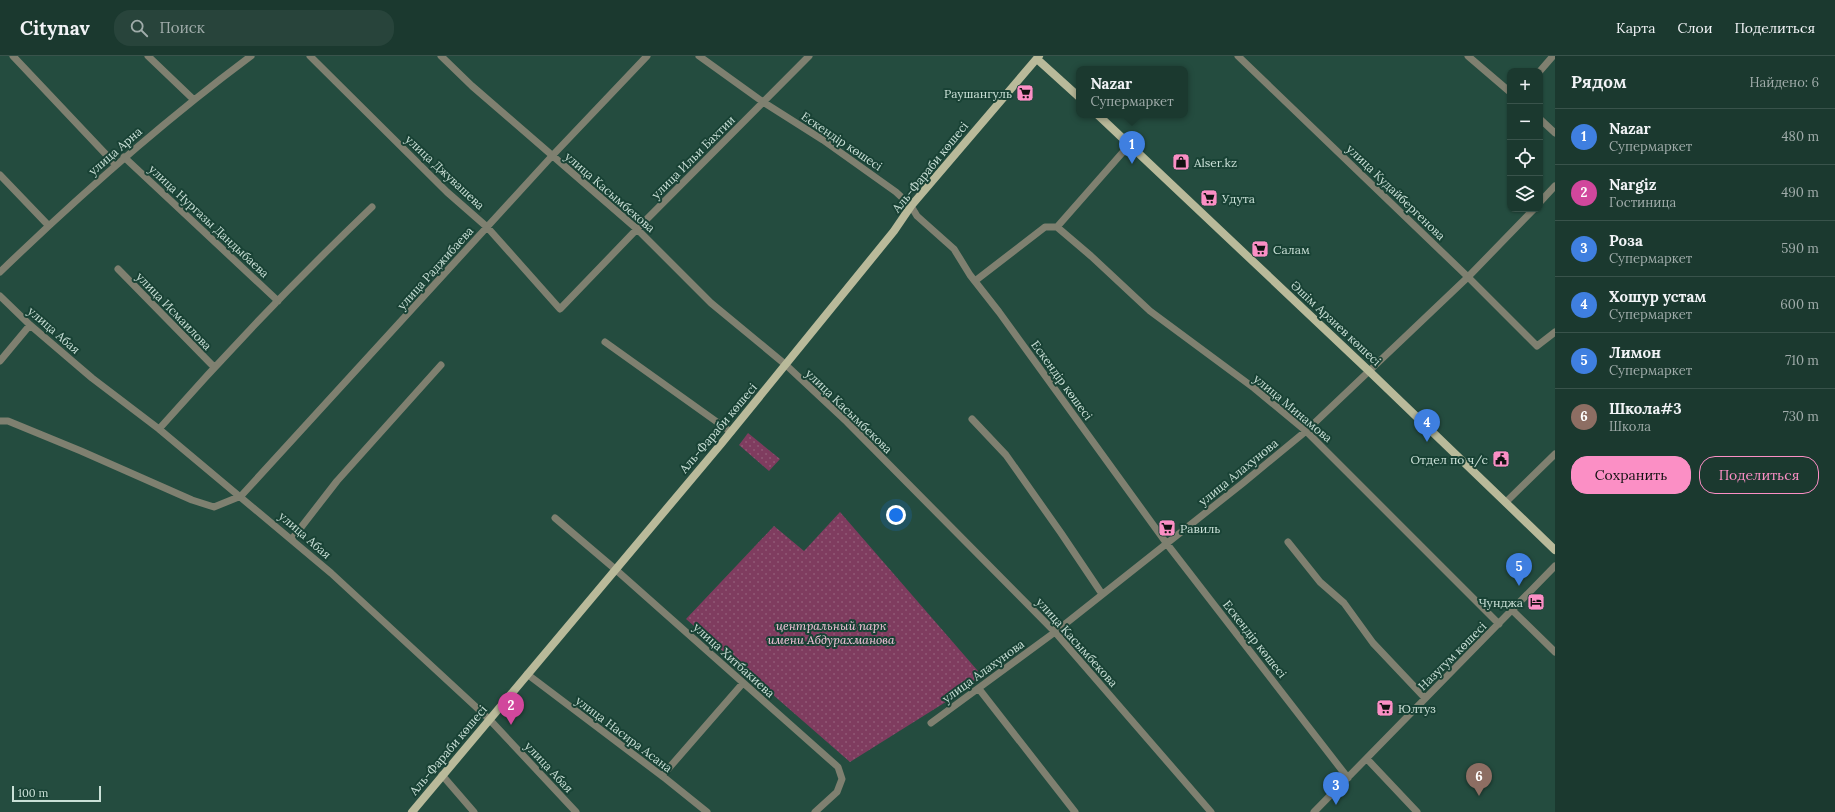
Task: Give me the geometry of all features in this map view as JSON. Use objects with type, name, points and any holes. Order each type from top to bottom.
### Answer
[{"type":"main road","points":[[1037,57],[1076,95]]},
{"type":"main road","name":"Аль-Фараби көшесі","points":[[412,812],[731,432],[894,231],[911,206],[1037,57]]},
{"type":"main road","name":"Әшім Арзиев көшесі","points":[[1101,118],[1369,371],[1555,550]]},
{"type":"street","points":[[13,56],[115,164]]},
{"type":"street","points":[[148,56],[193,99]]},
{"type":"street","name":"улица Арна","points":[[0,272],[48,225],[115,164],[193,99],[251,56]]},
{"type":"street","name":"улица Джувашева","points":[[310,56],[447,192],[487,227],[560,309]]},
{"type":"street","name":"улица Касымбекова","points":[[441,56],[472,86],[637,228],[711,303],[786,365],[847,422],[1055,632],[1211,812]]},
{"type":"street","name":"улица Раджибаева","points":[[241,496],[552,156],[647,56]]},
{"type":"street","name":"Ескендір көшесі","points":[[699,56],[763,102],[823,140],[890,187],[911,206],[917,216],[954,248],[975,281],[1167,544],[1348,778]]},
{"type":"street","name":"улица Ильи Бахтии","points":[[560,309],[637,228],[810,56]]},
{"type":"street","name":"улица Кудайбергенова","points":[[1238,56],[1468,277],[1537,346],[1555,332]]},
{"type":"street","points":[[1468,56],[1507,89]]},
{"type":"street","points":[[1543,68],[1553,56]]},
{"type":"street","points":[[1543,122],[1555,133]]},
{"type":"street","points":[[975,281],[1045,227],[1057,227],[1130,144]]},
{"type":"street","name":"улица Нургазы Дандыбаева","points":[[124,157],[278,301]]},
{"type":"street","points":[[0,175],[48,225]]},
{"type":"street","points":[[1543,199],[1555,186]]},
{"type":"street","points":[[159,429],[214,367],[331,246],[372,208]]},
{"type":"street","name":"улица Алахунова","points":[[931,723],[1055,632],[1167,544],[1306,431],[1468,277],[1531,212]]},
{"type":"street","name":"улица Минамова","points":[[1057,227],[1092,256],[1150,311],[1254,388],[1306,431],[1499,624]]},
{"type":"street","name":"улица Исмаилова","points":[[118,269],[214,367]]},
{"type":"street","name":"улица Абая","points":[[0,296],[30,325],[92,378],[159,429],[292,539],[489,719],[576,812]]},
{"type":"street","points":[[0,361],[30,325]]},
{"type":"street","points":[[605,342],[731,432]]},
{"type":"street","points":[[292,539],[337,481],[441,365]]},
{"type":"street","points":[[972,419],[1006,455],[1102,594]]},
{"type":"street","points":[[0,421],[8,421],[192,500],[214,507],[241,496]]},
{"type":"street","points":[[1506,502],[1555,454]]},
{"type":"street","name":"улица Хитбакиева","points":[[555,518],[838,767],[842,779],[837,792],[818,811]]},
{"type":"street","points":[[1288,542],[1320,582],[1344,603],[1373,643],[1426,698]]},
{"type":"street","name":"Назугум көшесі","points":[[1314,812],[1555,566]]},
{"type":"street","points":[[1512,610],[1555,652]]},
{"type":"street","name":"улица Насира Асана","points":[[527,674],[707,812]]},
{"type":"street","points":[[662,776],[743,683]]},
{"type":"street","points":[[979,689],[1075,812]]},
{"type":"street","points":[[1367,759],[1417,812]]},
{"type":"street","points":[[442,775],[474,812]]},
{"type":"green space","points":[[748,433],[780,459],[769,471],[739,445]]},
{"type":"green space","name":"центральный парк имени Абдурахманова","points":[[840,512],[984,678],[850,762],[686,619],[774,526],[804,551]]},
{"type":"place","name":"Раушангуль","points":[[1025,93]]},
{"type":"place","name":"Alser.kz","points":[[1181,162]]},
{"type":"place","name":"Nazar","points":[[1132,164]]},
{"type":"place","name":"Удута","points":[[1209,198]]},
{"type":"place","name":"Салам","points":[[1260,249]]},
{"type":"place","name":"Хошур устам","points":[[1427,442]]},
{"type":"place","name":"Отдел по ч/с","points":[[1501,459]]},
{"type":"place","name":"Равиль","points":[[1167,528]]},
{"type":"place","name":"Лимон","points":[[1519,586]]},
{"type":"place","name":"Чунджа","points":[[1536,602]]},
{"type":"place","name":"Юлтуз","points":[[1385,708]]},
{"type":"place","name":"Nargiz","points":[[511,725]]},
{"type":"place","name":"Школа#3","points":[[1479,796]]},
{"type":"place","name":"Роза","points":[[1336,805]]}]
